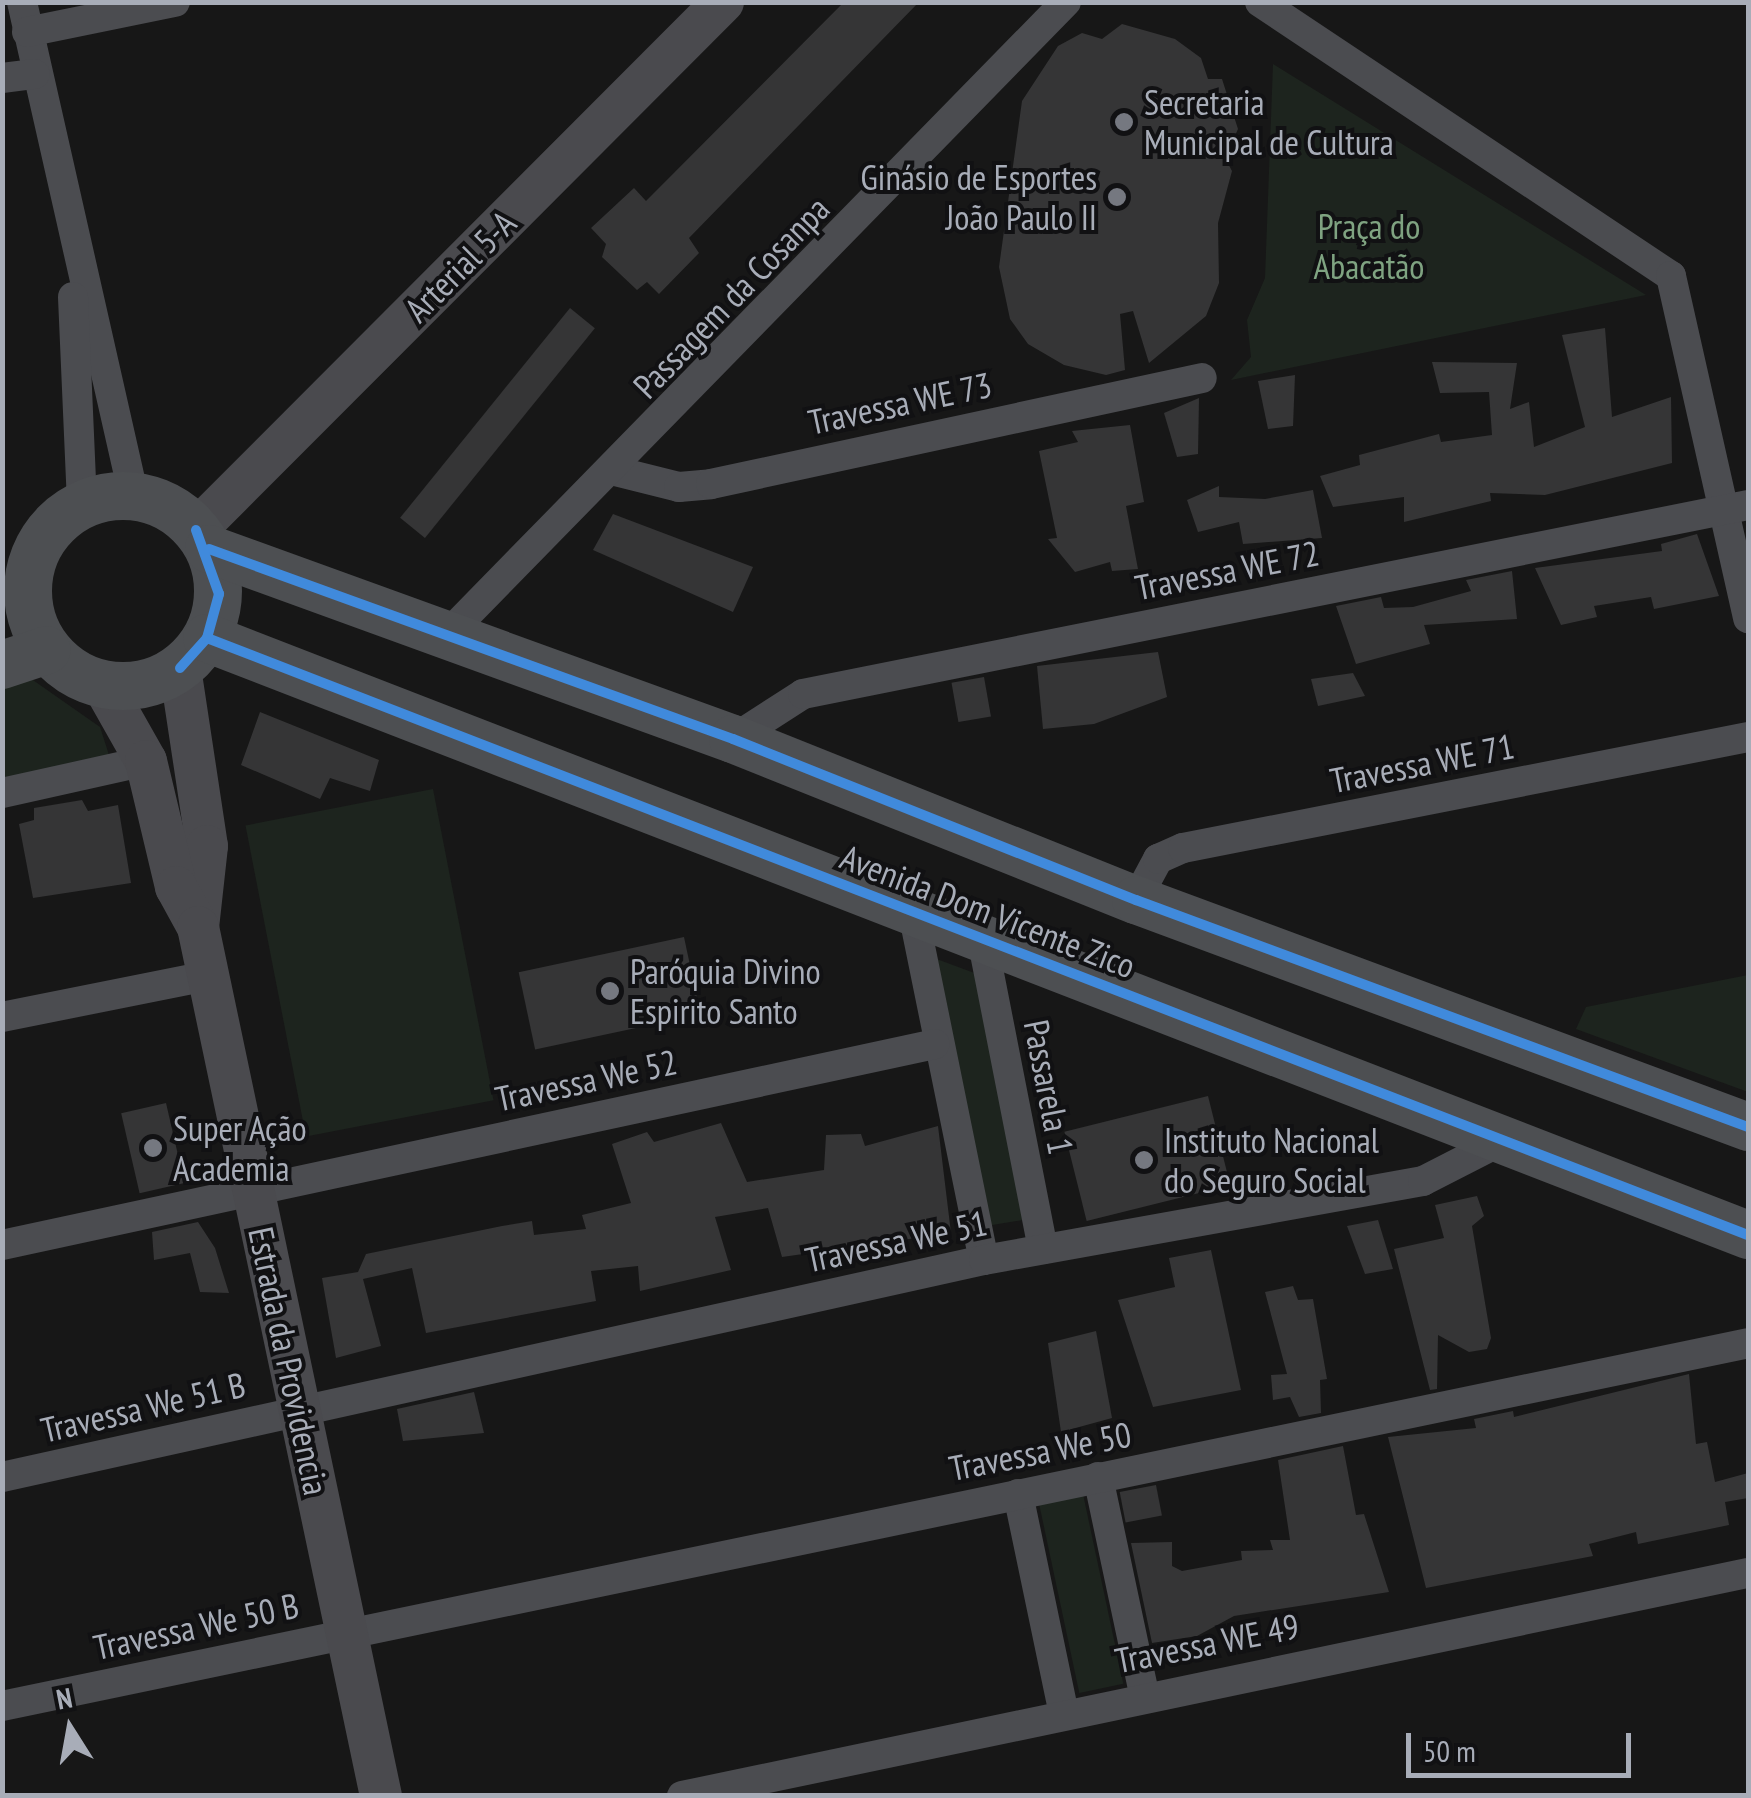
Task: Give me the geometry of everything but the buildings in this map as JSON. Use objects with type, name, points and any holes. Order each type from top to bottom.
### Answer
[{"type":"main road","name":"Arterial 5-A","points":[[203,539],[723,2]]},
{"type":"main road","points":[[134,496],[168,507],[203,539],[219,594],[193,654],[143,685],[103,685],[48,650],[28,584],[23,550],[82,505],[134,496]]},
{"type":"main road","name":"Avenida Dom Vicente Zico","points":[[203,539],[444,637],[733,739],[1136,900],[1748,1127]]},
{"type":"main road","points":[[2,665],[48,650]]},
{"type":"main road","name":"Avenida Dom Vicente Zico","points":[[193,654],[913,912],[1748,1234]]},
{"type":"main road","name":"Estrada da Providencia","points":[[193,654],[207,846],[198,926],[381,1796]]},
{"type":"main road","name":"Estrada da Providencia","points":[[103,685],[146,761],[176,888],[198,926]]},
{"type":"street","points":[[134,496],[69,224],[25,17],[175,2]]},
{"type":"street","name":"Passagem da Cosanpa","points":[[444,637],[540,534],[615,471],[1066,2]]},
{"type":"street","points":[[1260,2],[1671,276],[1738,507],[1748,618]]},
{"type":"street","points":[[2,78],[35,74]]},
{"type":"street","points":[[69,224],[82,505]]},
{"type":"street","name":"Travessa WE 73","points":[[615,471],[679,486],[711,484],[1202,378]]},
{"type":"street","name":"Travessa WE 72","points":[[733,739],[803,694],[1738,507]]},
{"type":"street","name":"Travessa WE 71","points":[[1136,900],[1158,859],[1182,848],[1748,737]]},
{"type":"street","points":[[2,793],[146,761]]},
{"type":"street","points":[[913,912],[936,1044],[984,1260]]},
{"type":"street","name":"Passarela 1","points":[[982,938],[1043,1249]]},
{"type":"street","points":[[2,1017],[208,976]]},
{"type":"street","name":"Travessa We 52","points":[[2,1246],[936,1044]]},
{"type":"street","name":"Travessa We 51","points":[[300,1409],[984,1260],[1423,1181],[1502,1140]]},
{"type":"street","name":"Travessa We 50","points":[[347,1632],[1748,1343]]},
{"type":"street","name":"Travessa We 51 B","points":[[2,1477],[300,1409]]},
{"type":"street","points":[[1098,1478],[1144,1694]]},
{"type":"street","points":[[1018,1494],[1064,1710]]},
{"type":"street","name":"Travessa WE 49","points":[[682,1796],[1064,1710],[1748,1573]]},
{"type":"street","name":"Travessa We 50 B","points":[[2,1706],[347,1632]]},
{"type":"green space","name":"Praça do Abacatão","points":[[1273,64],[1646,295],[1231,380],[1251,357],[1247,320],[1265,278]]},
{"type":"green space","points":[[20,671],[100,727],[109,755],[3,780],[2,677]]},
{"type":"green space","points":[[433,789],[493,1100],[306,1137],[246,825]]},
{"type":"green space","points":[[934,958],[977,974],[1023,1220],[980,1227]]},
{"type":"green space","points":[[1748,975],[1748,1092],[1576,1029],[1586,1007]]},
{"type":"green space","points":[[1083,1494],[1123,1684],[1079,1693],[1039,1503]]},
{"type":"cycle path","points":[[180,668],[207,638],[219,594],[196,530]]},
{"type":"cycle path","points":[[209,549],[733,739],[1136,900],[1748,1127]]},
{"type":"cycle path","points":[[207,638],[1748,1235]]},
{"type":"place","name":"Secretaria Municipal de Cultura","points":[[1124,122]]},
{"type":"place","name":"Ginásio de Esportes João Paulo II","points":[[1117,197]]},
{"type":"place","name":"Paróquia Divino Espirito Santo","points":[[610,991]]},
{"type":"place","name":"Super Ação Academia","points":[[153,1148]]},
{"type":"place","name":"Instituto Nacional do Seguro Social","points":[[1144,1160]]}]
